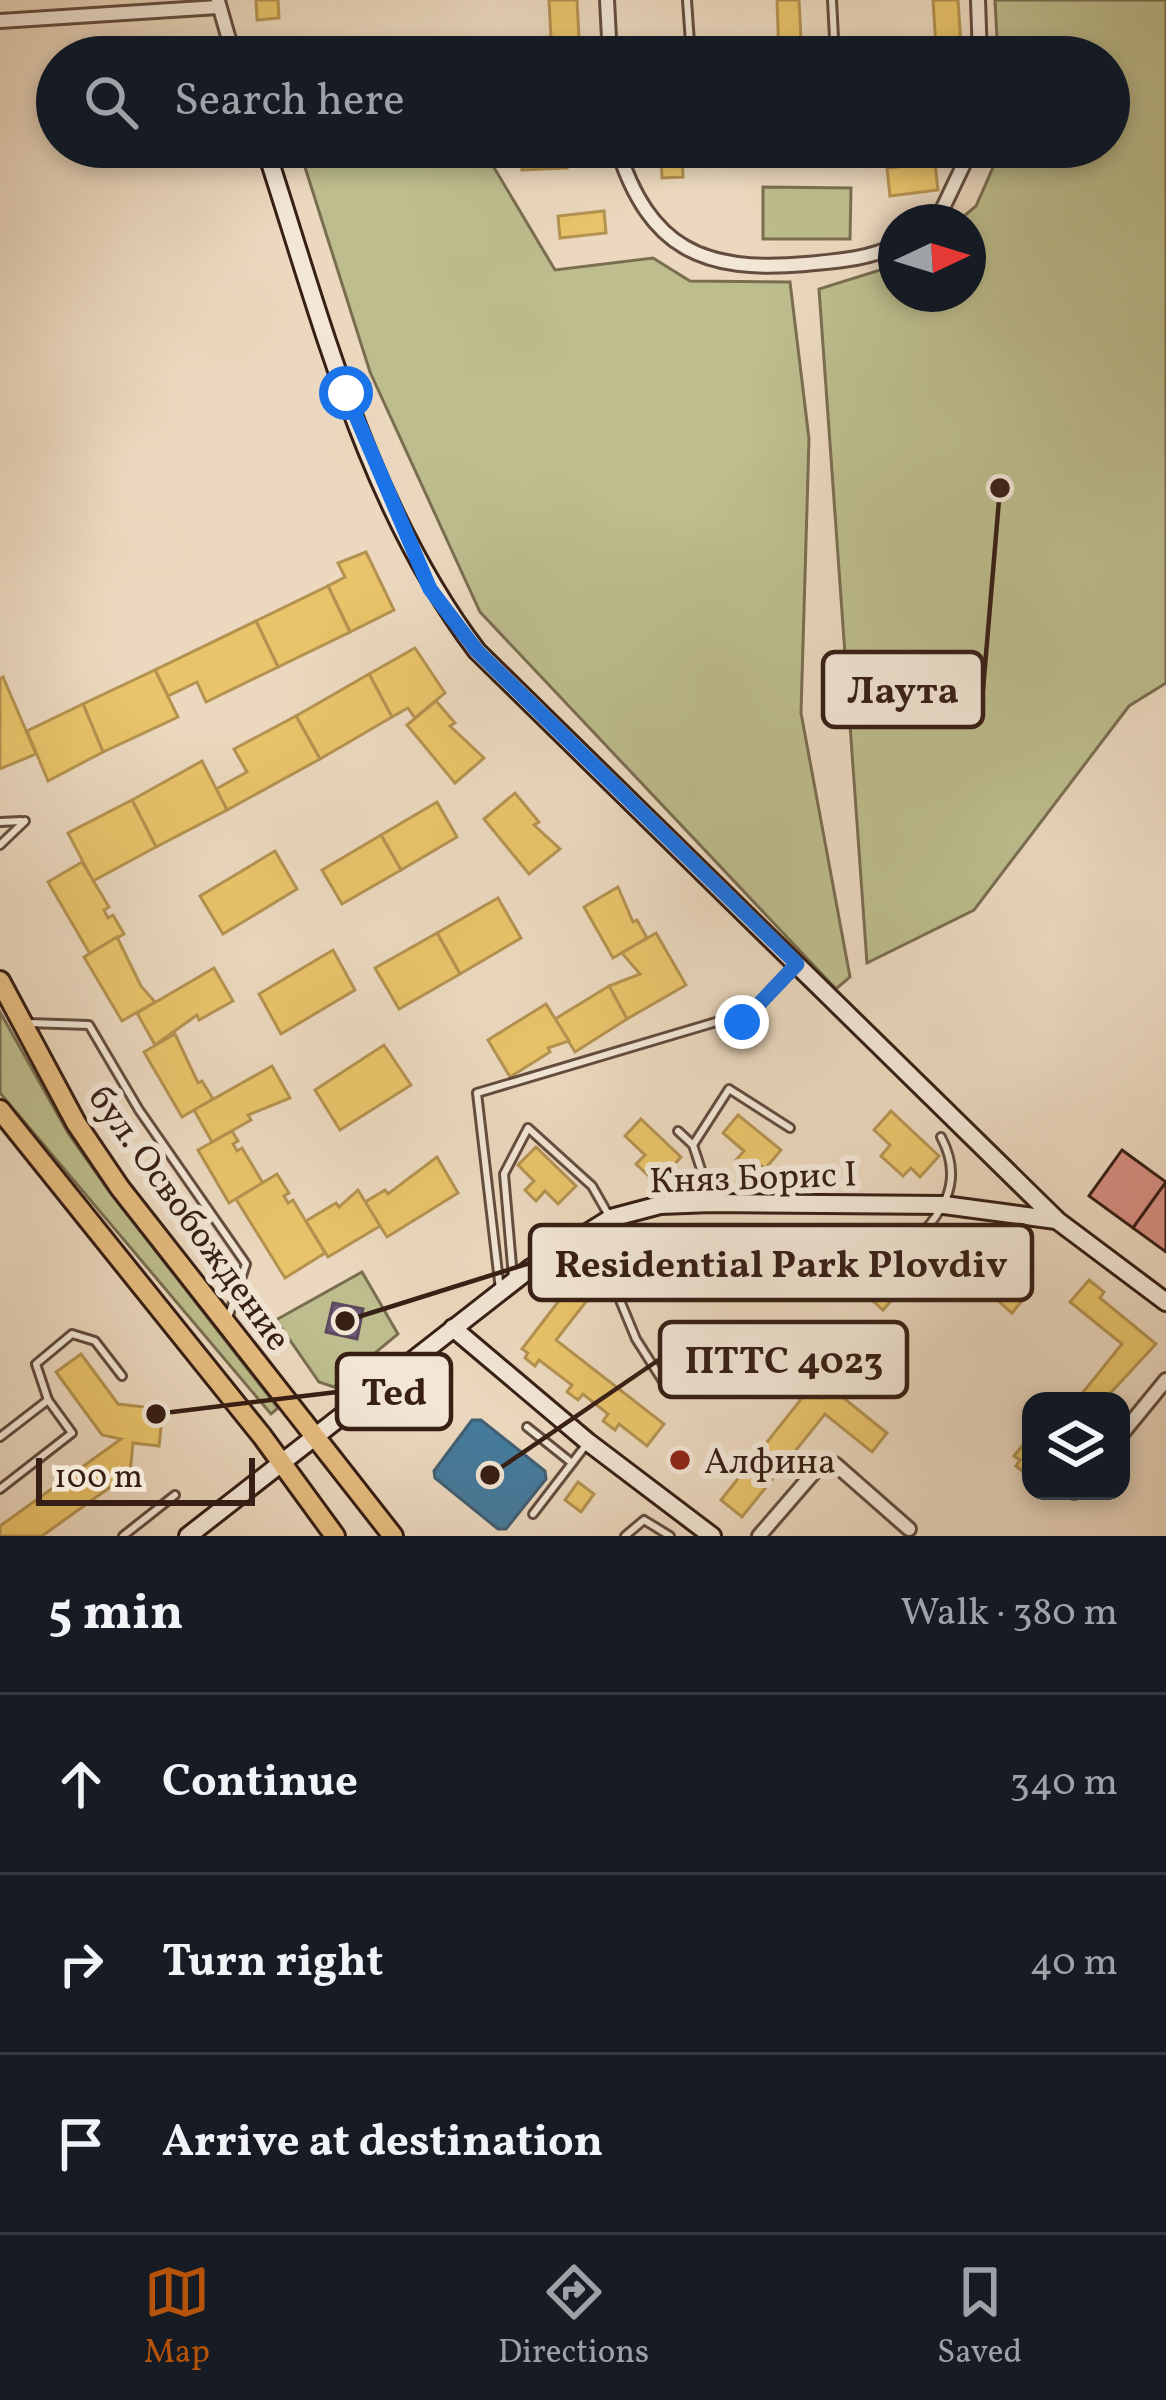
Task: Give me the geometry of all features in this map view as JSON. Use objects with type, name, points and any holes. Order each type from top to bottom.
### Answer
[{"type":"main road","name":"бул. Освобождение","points":[[0,981],[87,1139],[393,1536]]},
{"type":"main road","name":"бул. Освобождение","points":[[0,1110],[335,1536]]},
{"type":"street","points":[[608,0],[609,36]]},
{"type":"street","points":[[977,0],[979,36]]},
{"type":"street","points":[[0,21],[218,3],[228,36]]},
{"type":"street","points":[[272,168],[346,393],[430,589],[477,651],[1058,1221]]},
{"type":"street","points":[[626,168],[647,215],[672,243],[693,254],[774,267],[839,260],[878,249]]},
{"type":"street","points":[[945,204],[962,168]]},
{"type":"street","name":"Княз Борис I","points":[[188,1536],[507,1286],[610,1218],[660,1205],[944,1205],[1058,1221],[1166,1302]]},
{"type":"street","points":[[453,1328],[588,1442],[712,1536]]},
{"type":"street","points":[[1130,1424],[1166,1380]]},
{"type":"street","points":[[759,1536],[822,1463],[835,1464],[909,1529]]},
{"type":"lane","points":[[687,0],[690,36]]},
{"type":"lane","points":[[832,0],[834,36]]},
{"type":"lane","points":[[0,822],[25,821],[0,845]]},
{"type":"lane","points":[[507,1286],[477,1093],[716,1022],[742,1022],[797,964]]},
{"type":"lane","points":[[21,1023],[89,1025],[139,1109],[246,1264],[226,1324]]},
{"type":"lane","points":[[693,1145],[729,1089],[790,1128]]},
{"type":"lane","points":[[507,1286],[504,1174],[528,1128],[592,1186],[610,1218]]},
{"type":"lane","points":[[678,1131],[693,1145],[712,1203]]},
{"type":"lane","points":[[891,1269],[944,1205],[955,1181],[954,1160],[941,1137]]},
{"type":"lane","points":[[592,1231],[636,1340],[666,1386]]},
{"type":"lane","points":[[0,1489],[72,1433],[48,1400],[36,1364],[72,1334],[95,1341],[122,1376]]},
{"type":"lane","points":[[0,1437],[48,1400]]},
{"type":"lane","points":[[527,1427],[572,1463]]},
{"type":"lane","points":[[533,1514],[588,1442]]},
{"type":"lane","points":[[123,1536],[175,1495]]},
{"type":"lane","points":[[625,1536],[644,1520],[670,1536]]},
{"type":"green space","points":[[995,0],[1166,0],[1166,683],[1129,706],[974,910],[867,963],[819,289],[878,271],[878,312],[986,312],[986,204],[977,204],[993,168],[1130,168],[1130,36],[997,36]]},
{"type":"green space","points":[[305,168],[494,168],[555,270],[653,258],[690,281],[790,282],[809,439],[801,713],[850,977],[836,989],[480,612],[370,372]]},
{"type":"green space","points":[[763,187],[851,188],[850,239],[763,239]]},
{"type":"green space","points":[[0,1012],[68,1133],[278,1408],[271,1414],[0,1093]]},
{"type":"green space","points":[[362,1272],[398,1334],[334,1387],[319,1382],[276,1320]]},
{"type":"building: Homes","points":[[256,0],[278,0],[279,18],[257,20]]},
{"type":"building: Homes","points":[[549,0],[577,0],[579,36],[551,36]]},
{"type":"building: Homes","points":[[777,0],[799,0],[801,36],[778,36]]},
{"type":"building: Homes","points":[[933,0],[958,0],[960,36],[935,36]]},
{"type":"building: Homes","points":[[662,168],[683,168],[683,177],[662,178]]},
{"type":"building: Homes","points":[[887,168],[936,168],[938,190],[890,196]]},
{"type":"building: Homes","points":[[604,211],[606,233],[560,238],[558,216]]},
{"type":"building: Homes","points":[[366,552],[394,610],[350,632],[328,586],[345,577],[338,563]]},
{"type":"building: Homes","points":[[328,586],[350,632],[278,667],[256,621]]},
{"type":"building: Homes","points":[[256,621],[278,667],[206,702],[197,682],[168,696],[155,670]]},
{"type":"building: Homes","points":[[415,648],[445,693],[415,718],[408,708],[392,717],[369,674]]},
{"type":"building: Homes","points":[[155,670],[178,717],[103,752],[83,704]]},
{"type":"building: Homes","points":[[369,674],[392,717],[320,759],[296,716]]},
{"type":"building: Homes","points":[[3,677],[36,754],[0,769],[0,679]]},
{"type":"building: Homes","points":[[436,701],[455,723],[450,726],[484,758],[455,783],[407,725]]},
{"type":"building: Homes","points":[[83,704],[103,752],[48,781],[27,731]]},
{"type":"building: Homes","points":[[296,716],[320,759],[227,810],[216,789],[247,772],[234,749]]},
{"type":"building: Homes","points":[[202,761],[227,810],[156,847],[132,800]]},
{"type":"building: Homes","points":[[515,793],[539,822],[534,825],[560,849],[529,874],[484,819]]},
{"type":"building: Homes","points":[[132,800],[156,847],[93,881],[68,833]]},
{"type":"building: Homes","points":[[437,802],[457,837],[401,870],[381,835]]},
{"type":"building: Homes","points":[[381,835],[401,870],[342,904],[322,870]]},
{"type":"building: Homes","points":[[275,851],[297,889],[223,934],[200,896]]},
{"type":"building: Homes","points":[[82,862],[109,907],[104,910],[108,918],[113,915],[124,934],[90,954],[48,882]]},
{"type":"building: Homes","points":[[618,887],[633,922],[637,920],[647,938],[613,958],[584,907]]},
{"type":"building: Homes","points":[[498,898],[521,938],[460,974],[437,933]]},
{"type":"building: Homes","points":[[437,933],[460,974],[399,1009],[375,968]]},
{"type":"building: Homes","points":[[656,933],[686,985],[627,1019],[609,986],[640,974],[622,953]]},
{"type":"building: Homes","points":[[117,937],[141,986],[155,1002],[122,1021],[84,957]]},
{"type":"building: Homes","points":[[333,950],[355,990],[281,1034],[259,994]]},
{"type":"building: Homes","points":[[214,968],[233,1001],[199,1020],[197,1015],[155,1045],[137,1013]]},
{"type":"building: Homes","points":[[609,986],[627,1019],[575,1052],[555,1019]]},
{"type":"building: Homes","points":[[546,1004],[569,1041],[548,1048],[550,1052],[510,1077],[488,1040]]},
{"type":"building: Homes","points":[[175,1034],[198,1083],[202,1081],[213,1099],[182,1117],[144,1052]]},
{"type":"building: Homes","points":[[384,1045],[411,1085],[340,1130],[315,1090]]},
{"type":"building: Homes","points":[[272,1066],[290,1098],[248,1115],[251,1120],[212,1142],[194,1110]]},
{"type":"building: Homes","points":[[891,1111],[939,1156],[920,1177],[911,1168],[903,1176],[881,1156],[890,1145],[874,1130]]},
{"type":"building: Homes","points":[[738,1115],[781,1150],[765,1169],[757,1162],[749,1171],[736,1160],[744,1151],[723,1133]]},
{"type":"building: Homes","points":[[641,1119],[681,1157],[663,1176],[657,1169],[650,1177],[636,1164],[645,1155],[625,1136]]},
{"type":"building: Homes","points":[[232,1131],[237,1151],[242,1148],[263,1183],[229,1203],[198,1150]]},
{"type":"building: Homes","points":[[536,1147],[576,1186],[558,1204],[545,1191],[536,1201],[525,1190],[534,1181],[518,1165]]},
{"type":"building: Homes","points":[[437,1157],[458,1193],[387,1237],[365,1202],[385,1190],[388,1194]]},
{"type":"building: Homes","points":[[277,1174],[289,1193],[284,1196],[288,1203],[293,1200],[325,1253],[285,1278],[236,1199]]},
{"type":"building: Homes","points":[[358,1190],[380,1226],[328,1257],[306,1221],[336,1203],[339,1207]]},
{"type":"building: Homes","points":[[827,1227],[899,1292],[883,1310],[811,1245]]},
{"type":"building: Homes","points":[[956,1234],[1026,1296],[1012,1313],[941,1250]]},
{"type":"building: Homes","points":[[578,1275],[596,1289],[556,1340],[664,1424],[647,1446],[619,1424],[615,1430],[603,1421],[608,1414],[583,1394],[578,1400],[567,1392],[572,1385],[539,1360],[535,1366],[525,1358],[528,1353],[522,1349],[558,1302],[552,1298]]},
{"type":"building: Homes","points":[[1089,1280],[1104,1292],[1100,1298],[1156,1344],[1111,1392],[1083,1392],[1122,1344],[1070,1302]]},
{"type":"building: Homes","points":[[81,1354],[118,1404],[163,1409],[159,1446],[133,1443],[130,1473],[42,1536],[0,1536],[0,1526],[121,1439],[102,1435],[56,1372]]},
{"type":"building: Homes","points":[[830,1387],[887,1433],[872,1452],[825,1414],[742,1517],[721,1500],[810,1388],[822,1398]]},
{"type":"building: Homes","points":[[1022,1446],[1022,1471],[1016,1466],[1020,1460],[1014,1456]]},
{"type":"building: Homes","points":[[578,1482],[594,1494],[581,1512],[565,1500]]},
{"type":"building: Offices","points":[[333,1303],[363,1309],[357,1339],[326,1332]]},
{"type":"building: Public","points":[[472,1420],[481,1420],[545,1471],[546,1479],[506,1529],[498,1529],[435,1478],[434,1471]]},
{"type":"building: Other","points":[[1122,1150],[1166,1182],[1133,1228],[1089,1196]]},
{"type":"building: Other","points":[[1166,1182],[1166,1252],[1133,1228]]},
{"type":"place","name":"Лаута","points":[[1000,488]]},
{"type":"place","name":"Residential Park Plovdiv","points":[[345,1321]]},
{"type":"place","name":"Ted","points":[[156,1414]]},
{"type":"place","name":"Алфина","points":[[680,1460]]},
{"type":"place","name":"ПТТС 4023","points":[[490,1475]]},
{"type":"route","points":[[346,393],[430,589],[477,651],[797,964],[742,1022]]}]
